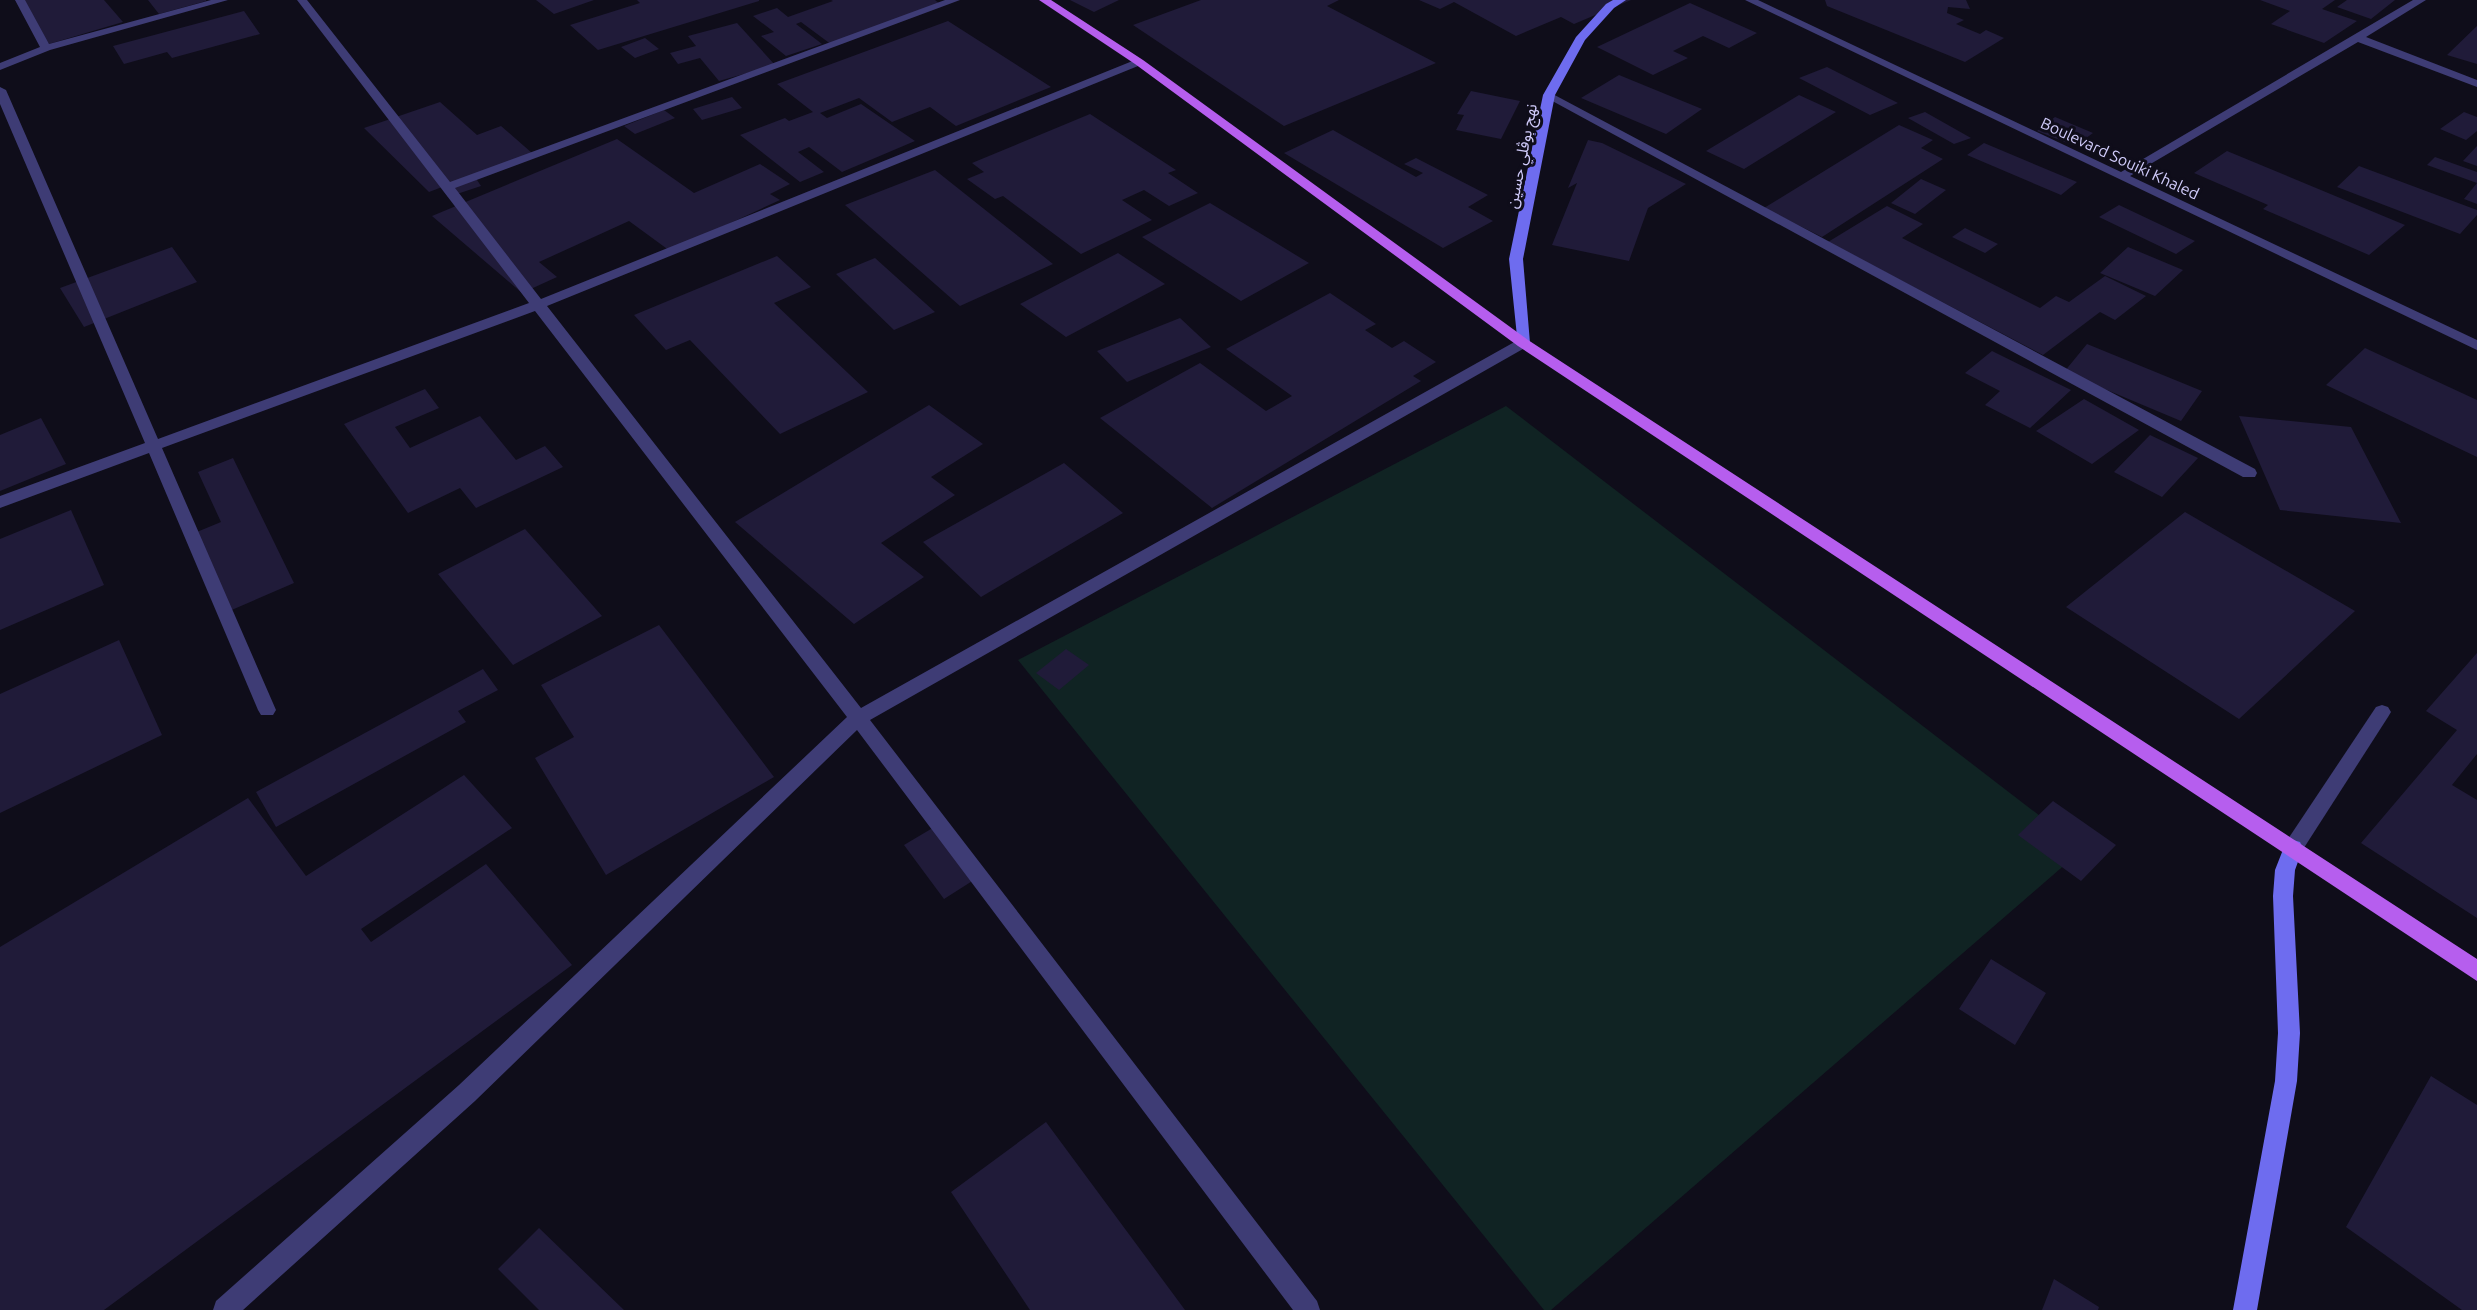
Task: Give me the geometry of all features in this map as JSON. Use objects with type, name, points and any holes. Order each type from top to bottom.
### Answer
[{"type":"main road","points":[[1044,0],[1139,62],[1523,343],[2477,971]]},
{"type":"main road","name":"نهج بوڨلي حسين","points":[[1523,343],[1516,259],[1549,95],[1580,39],[1610,6],[1621,0]]},
{"type":"main road","points":[[2245,1310],[2286,1082],[2289,1033],[2283,896],[2285,870],[2293,848]]},
{"type":"street","points":[[20,0],[46,48]]},
{"type":"street","points":[[0,66],[46,48],[223,0]]},
{"type":"street","points":[[302,0],[858,718],[1308,1310]]},
{"type":"street","points":[[447,187],[955,0]]},
{"type":"street","name":"Boulevard Souiki Khaled","points":[[1750,0],[2477,346]]},
{"type":"street","points":[[2122,176],[2421,0]]},
{"type":"street","points":[[2356,37],[2477,83]]},
{"type":"street","points":[[0,502],[538,305],[1139,62]]},
{"type":"street","points":[[0,90],[267,709]]},
{"type":"street","points":[[1549,95],[2249,474]]},
{"type":"street","points":[[225,1310],[467,1093],[858,718],[1523,343]]},
{"type":"street","points":[[2293,848],[2382,712]]},
{"type":"green space","points":[[1506,406],[2083,849],[1551,1310],[1544,1310],[1018,660]]},
{"type":"building","points":[[15,0],[104,0],[123,22],[49,44]]},
{"type":"building","points":[[148,0],[206,0],[206,1],[159,14]]},
{"type":"building","points":[[536,0],[594,0],[554,14]]},
{"type":"building","points":[[637,0],[759,1],[598,50],[570,25],[640,3]]},
{"type":"building","points":[[831,0],[935,0],[940,4],[832,45],[801,22],[796,24],[822,44],[786,56],[761,36],[774,32],[753,16],[777,8],[788,17],[833,1]]},
{"type":"building","points":[[1070,0],[1119,0],[1094,12]]},
{"type":"building","points":[[1201,0],[1339,0],[1327,6],[1436,63],[1284,126],[1133,25]]},
{"type":"building","points":[[1419,0],[1631,0],[1574,24],[1561,17],[1516,36],[1454,2],[1440,9]]},
{"type":"building","points":[[1825,0],[1966,0],[1970,9],[1948,7],[1947,13],[1964,20],[1956,24],[1980,34],[1986,30],[2004,38],[1965,62],[1827,6]]},
{"type":"building","points":[[2260,0],[2335,0],[2322,9],[2357,21],[2324,43],[2271,24],[2290,11]]},
{"type":"building","points":[[2347,0],[2395,0],[2371,19],[2337,7]]},
{"type":"building","points":[[1690,3],[1757,33],[1729,48],[1703,36],[1673,51],[1688,58],[1653,75],[1597,47]]},
{"type":"building","points":[[244,11],[260,34],[172,58],[167,52],[124,64],[113,46]]},
{"type":"building","points":[[948,21],[1051,87],[956,126],[930,107],[892,122],[859,98],[820,113],[827,118],[861,104],[915,141],[842,172],[809,147],[798,152],[824,172],[800,182],[740,135],[785,118],[789,121],[813,112],[777,84]]},
{"type":"building","points":[[737,23],[775,65],[719,81],[700,58],[678,64],[670,53],[696,46],[688,36]]},
{"type":"building","points":[[2477,26],[2477,64],[2447,55]]},
{"type":"building","points":[[645,38],[659,49],[635,58],[621,47]]},
{"type":"building","points":[[1827,67],[1898,103],[1870,115],[1799,78]]},
{"type":"building","points":[[1619,75],[1702,109],[1666,134],[1581,98]]},
{"type":"building","points":[[1471,91],[1520,101],[1501,139],[1456,130],[1464,115],[1457,114]]},
{"type":"building","points":[[1799,95],[1836,112],[1744,169],[1706,151]]},
{"type":"building","points":[[732,97],[742,108],[702,120],[693,109]]},
{"type":"building","points":[[440,102],[477,135],[501,126],[532,153],[429,192],[364,128]]},
{"type":"building","points":[[664,110],[675,118],[635,134],[624,126]]},
{"type":"building","points":[[1925,112],[1971,138],[1954,144],[1908,118]]},
{"type":"building","points":[[2464,112],[2477,117],[2477,131],[2466,140],[2440,129]]},
{"type":"building","points":[[1090,114],[1176,170],[1168,173],[1198,193],[1169,206],[1144,190],[1122,200],[1152,220],[1081,254],[1003,196],[995,199],[967,179],[984,172],[972,163]]},
{"type":"building","points":[[2055,117],[2093,133],[2075,146],[2037,131]]},
{"type":"building","points":[[1899,125],[1933,140],[1921,148],[1943,159],[1822,237],[1764,208]]},
{"type":"building","points":[[1333,130],[1416,177],[1423,173],[1404,164],[1416,158],[1488,195],[1468,207],[1493,221],[1443,248],[1284,153]]},
{"type":"building","points":[[617,139],[694,193],[760,164],[790,184],[770,194],[780,200],[670,251],[629,221],[539,262],[557,277],[522,293],[432,216]]},
{"type":"building","points":[[1588,140],[1602,143],[1686,184],[1648,208],[1629,261],[1552,245],[1577,183],[1568,188]]},
{"type":"building","points":[[1984,143],[2077,182],[2061,195],[1967,155]]},
{"type":"building","points":[[2477,146],[2477,166],[2463,161]]},
{"type":"building","points":[[2227,151],[2405,225],[2369,255],[2263,209],[2268,205],[2194,173]]},
{"type":"building","points":[[2435,157],[2477,172],[2477,183],[2427,165]]},
{"type":"building","points":[[2359,166],[2477,210],[2477,215],[2460,234],[2337,187]]},
{"type":"building","points":[[935,170],[1053,264],[960,306],[845,205]]},
{"type":"building","points":[[475,177],[481,186],[448,197],[442,189]]},
{"type":"building","points":[[1921,179],[1946,190],[1915,214],[1891,203]]},
{"type":"building","points":[[2477,183],[2477,204],[2464,199]]},
{"type":"building","points":[[1210,203],[1309,263],[1241,301],[1142,237]]},
{"type":"building","points":[[2119,205],[2195,241],[2176,254],[2099,217]]},
{"type":"building","points":[[1887,206],[1923,224],[1902,238],[2040,308],[2056,296],[2069,302],[2105,276],[2146,296],[2115,320],[2100,312],[2043,355],[1828,242]]},
{"type":"building","points":[[1965,228],[1998,244],[1985,253],[1952,237]]},
{"type":"building","points":[[172,247],[197,282],[84,327],[60,288]]},
{"type":"building","points":[[2128,247],[2183,270],[2155,296],[2100,273]]},
{"type":"building","points":[[1118,253],[1165,284],[1066,337],[1020,304]]},
{"type":"building","points":[[777,256],[811,287],[774,303],[868,392],[780,434],[690,340],[666,350],[634,315]]},
{"type":"building","points":[[875,258],[935,312],[894,330],[836,274]]},
{"type":"building","points":[[1330,293],[1376,324],[1365,330],[1392,348],[1404,341],[1436,362],[1413,376],[1421,381],[1212,508],[1100,418],[1200,363],[1266,411],[1292,396],[1226,349]]},
{"type":"building","points":[[1180,318],[1211,347],[1127,382],[1097,351]]},
{"type":"building","points":[[2087,344],[2202,391],[2181,421],[2064,372]]},
{"type":"building","points":[[2365,348],[2477,400],[2477,457],[2326,385]]},
{"type":"building","points":[[1992,351],[2071,390],[2030,428],[1985,405],[2000,391],[1965,373]]},
{"type":"building","points":[[425,389],[439,408],[395,427],[410,448],[480,416],[516,460],[545,446],[563,467],[476,508],[460,488],[408,513],[344,424]]},
{"type":"building","points":[[2084,399],[2139,430],[2092,464],[2036,431]]},
{"type":"building","points":[[929,405],[983,444],[931,477],[955,495],[881,543],[924,577],[854,624],[735,522]]},
{"type":"building","points":[[2239,416],[2351,427],[2401,523],[2280,510]]},
{"type":"building","points":[[41,418],[66,464],[0,491],[0,435]]},
{"type":"building","points":[[2150,435],[2198,458],[2162,497],[2114,472]]},
{"type":"building","points":[[233,458],[294,583],[227,612],[192,534],[221,522],[198,472]]},
{"type":"building","points":[[1064,463],[1123,513],[981,597],[923,542]]},
{"type":"building","points":[[71,510],[104,585],[0,630],[0,539]]},
{"type":"building","points":[[2185,512],[2355,611],[2239,719],[2066,607]]},
{"type":"building","points":[[525,529],[602,616],[513,665],[438,574]]},
{"type":"building","points":[[659,625],[774,777],[606,875],[535,758],[574,737],[541,685]]},
{"type":"building","points":[[119,640],[162,735],[0,813],[0,694]]},
{"type":"building","points":[[1066,649],[1089,665],[1059,690],[1036,673]]},
{"type":"building","points":[[2477,653],[2477,754],[2452,785],[2477,800],[2477,918],[2361,843],[2457,730],[2426,711]]},
{"type":"building","points":[[483,669],[498,690],[458,711],[466,722],[276,827],[256,792]]},
{"type":"building","points":[[464,775],[512,828],[361,929],[371,942],[486,864],[572,965],[104,1310],[0,1310],[0,947],[248,798],[306,876]]},
{"type":"building","points":[[2053,801],[2116,845],[2081,881],[2018,835]]},
{"type":"building","points":[[936,826],[977,878],[944,899],[904,845]]},
{"type":"building","points":[[1991,959],[2046,993],[2015,1045],[1959,1009]]},
{"type":"building","points":[[2431,1076],[2477,1105],[2477,1310],[2462,1310],[2346,1227]]},
{"type":"building","points":[[1046,1122],[1185,1310],[1030,1310],[951,1192]]},
{"type":"building","points":[[539,1228],[624,1310],[539,1310],[498,1269]]},
{"type":"building","points":[[2054,1279],[2099,1307],[2098,1310],[2042,1310]]}]
